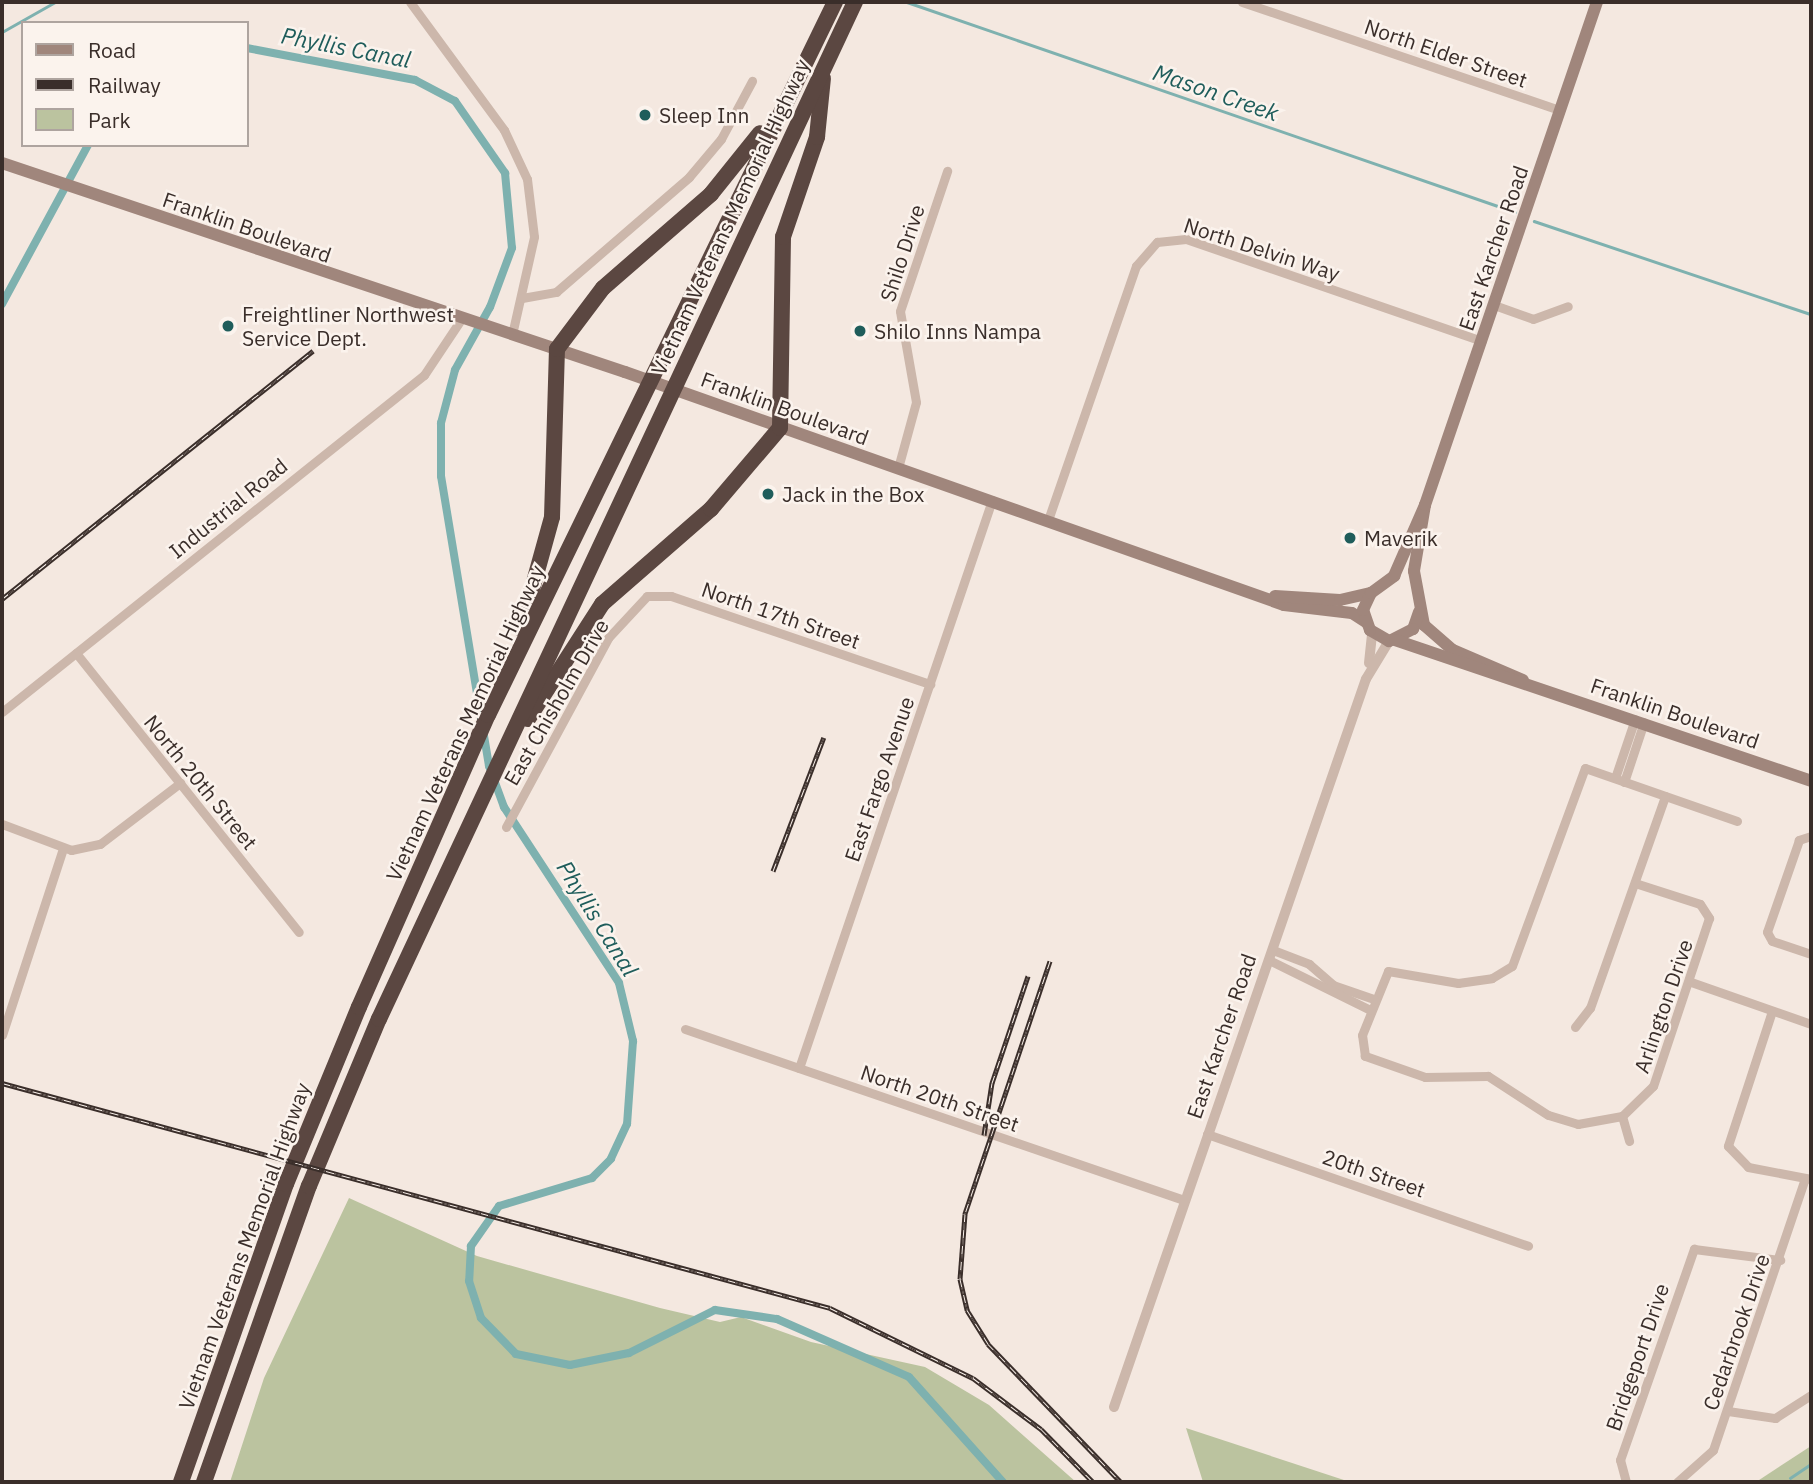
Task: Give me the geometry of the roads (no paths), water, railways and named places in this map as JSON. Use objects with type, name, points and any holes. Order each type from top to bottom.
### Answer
[{"type":"highway","points":[[488,715],[552,517],[557,349],[603,288],[679,225],[752,147],[834,2]]},
{"type":"highway","name":"Vietnam Veterans Memorial Highway","points":[[181,1482],[303,1140],[488,715],[834,2]]},
{"type":"highway","name":"Vietnam Veterans Memorial Highway","points":[[204,1482],[323,1149],[433,901],[503,761],[855,2]]},
{"type":"highway","points":[[503,761],[602,604],[711,509],[780,428],[783,237],[817,137],[824,64]]},
{"type":"main road","name":"East Karcher Road","points":[[1425,505],[1597,2]]},
{"type":"main road","name":"Franklin Boulevard","points":[[2,163],[625,372],[780,428],[1275,596],[1340,600],[1371,593]]},
{"type":"main road","points":[[1425,505],[1414,561],[1417,606],[1413,629],[1392,641],[1369,627],[1371,593],[1387,583],[1425,505]]},
{"type":"main road","points":[[1387,583],[1401,585],[1417,606]]},
{"type":"main road","name":"Franklin Boulevard","points":[[1275,596],[1284,604],[1352,613],[1369,627]]},
{"type":"main road","name":"Franklin Boulevard","points":[[1417,606],[1440,642],[1526,682]]},
{"type":"main road","name":"Franklin Boulevard","points":[[1392,641],[1526,682],[1811,780]]},
{"type":"street","points":[[410,2],[504,130],[527,178],[534,237],[512,335]]},
{"type":"street","name":"North Elder Street","points":[[1242,2],[1560,110]]},
{"type":"street","points":[[522,298],[556,292],[689,177],[721,139],[752,81]]},
{"type":"street","name":"Shilo Drive","points":[[898,468],[916,402],[900,312],[947,171]]},
{"type":"street","name":"North Delvin Way","points":[[1048,520],[1136,266],[1157,242],[1186,239],[1482,341]]},
{"type":"street","points":[[1494,305],[1532,319],[1556,316],[1568,306]]},
{"type":"street","name":"Industrial Road","points":[[2,712],[424,374],[467,321]]},
{"type":"street","name":"East Fargo Avenue","points":[[799,1068],[992,500]]},
{"type":"street","name":"North 17th Street","points":[[628,615],[641,600],[662,594],[930,684]]},
{"type":"street","name":"East Chisholm Drive","points":[[506,827],[608,638],[628,615]]},
{"type":"street","points":[[1366,679],[1369,627]]},
{"type":"street","points":[[1366,679],[1392,641]]},
{"type":"street","name":"North 20th Street","points":[[76,653],[299,932]]},
{"type":"street","name":"East Karcher Road","points":[[1114,1407],[1366,679]]},
{"type":"street","points":[[1620,780],[1640,721]]},
{"type":"street","points":[[1629,1142],[1622,1116],[1578,1124],[1548,1115],[1488,1076],[1425,1077],[1374,1062],[1360,1048],[1370,1010],[1382,976],[1394,968],[1458,983],[1492,978],[1512,966],[1585,768],[1737,821]]},
{"type":"street","points":[[2,824],[63,848],[100,844],[180,783]]},
{"type":"street","points":[[1576,1027],[1590,1008],[1665,796]]},
{"type":"street","points":[[1811,836],[1799,840],[1767,932],[1772,941],[1811,954]]},
{"type":"street","points":[[2,1035],[63,848]]},
{"type":"street","name":"Arlington Drive","points":[[1622,1116],[1653,1086],[1690,982],[1708,912],[1635,883]]},
{"type":"street","points":[[1271,955],[1309,964],[1333,985],[1374,999]]},
{"type":"street","points":[[1271,955],[1370,1010]]},
{"type":"street","points":[[1690,982],[1811,1024]]},
{"type":"street","points":[[1772,1011],[1728,1146],[1748,1167],[1808,1179]]},
{"type":"street","name":"North 20th Street","points":[[685,1029],[1184,1199]]},
{"type":"street","name":"20th Street","points":[[1207,1134],[1528,1246]]},
{"type":"street","name":"Cedarbrook Drive","points":[[1678,1482],[1713,1450],[1808,1179]]},
{"type":"street","name":"Bridgeport Drive","points":[[1626,1482],[1620,1460],[1699,1247],[1780,1260]]},
{"type":"street","points":[[1728,1411],[1775,1418],[1811,1395]]},
{"type":"waterway","name":"Mason Creek","points":[[21,21],[55,2]]},
{"type":"waterway","name":"Mason Creek","points":[[907,2],[1515,212]]},
{"type":"waterway","name":"Mason Creek","points":[[2,32],[21,21]]},
{"type":"waterway","name":"Phyllis Canal","points":[[248,48],[415,80],[455,101],[505,173],[512,248],[490,307],[455,370],[441,423],[441,476],[489,766],[504,807],[619,983],[633,1041],[627,1124],[611,1159],[592,1178],[499,1206],[471,1246],[469,1281],[481,1318],[516,1354],[570,1365],[629,1353],[715,1310],[777,1319],[909,1377],[1003,1482]]},
{"type":"waterway","name":"Phyllis Canal","points":[[2,304],[87,147]]},
{"type":"waterway","name":"Mason Creek","points":[[1534,221],[1811,314]]},
{"type":"waterway","points":[[1790,1478],[1811,1464]]},
{"type":"railway","points":[[2,599],[313,351]]},
{"type":"railway","points":[[773,871],[824,737]]},
{"type":"railway","points":[[1050,961],[965,1214],[960,1279],[967,1310],[988,1344],[1121,1482]]},
{"type":"railway","points":[[984,1135],[992,1083],[1028,976]]},
{"type":"railway","points":[[2,1083],[830,1308],[973,1378],[1041,1429],[1093,1482]]},
{"type":"place","name":"Sleep Inn","points":[[645,115]]},
{"type":"place","name":"Freightliner Northwest Service Dept.","points":[[228,326]]},
{"type":"place","name":"Shilo Inns Nampa","points":[[860,331]]},
{"type":"place","name":"Jack in the Box","points":[[768,494]]},
{"type":"place","name":"Maverik","points":[[1350,538]]}]
